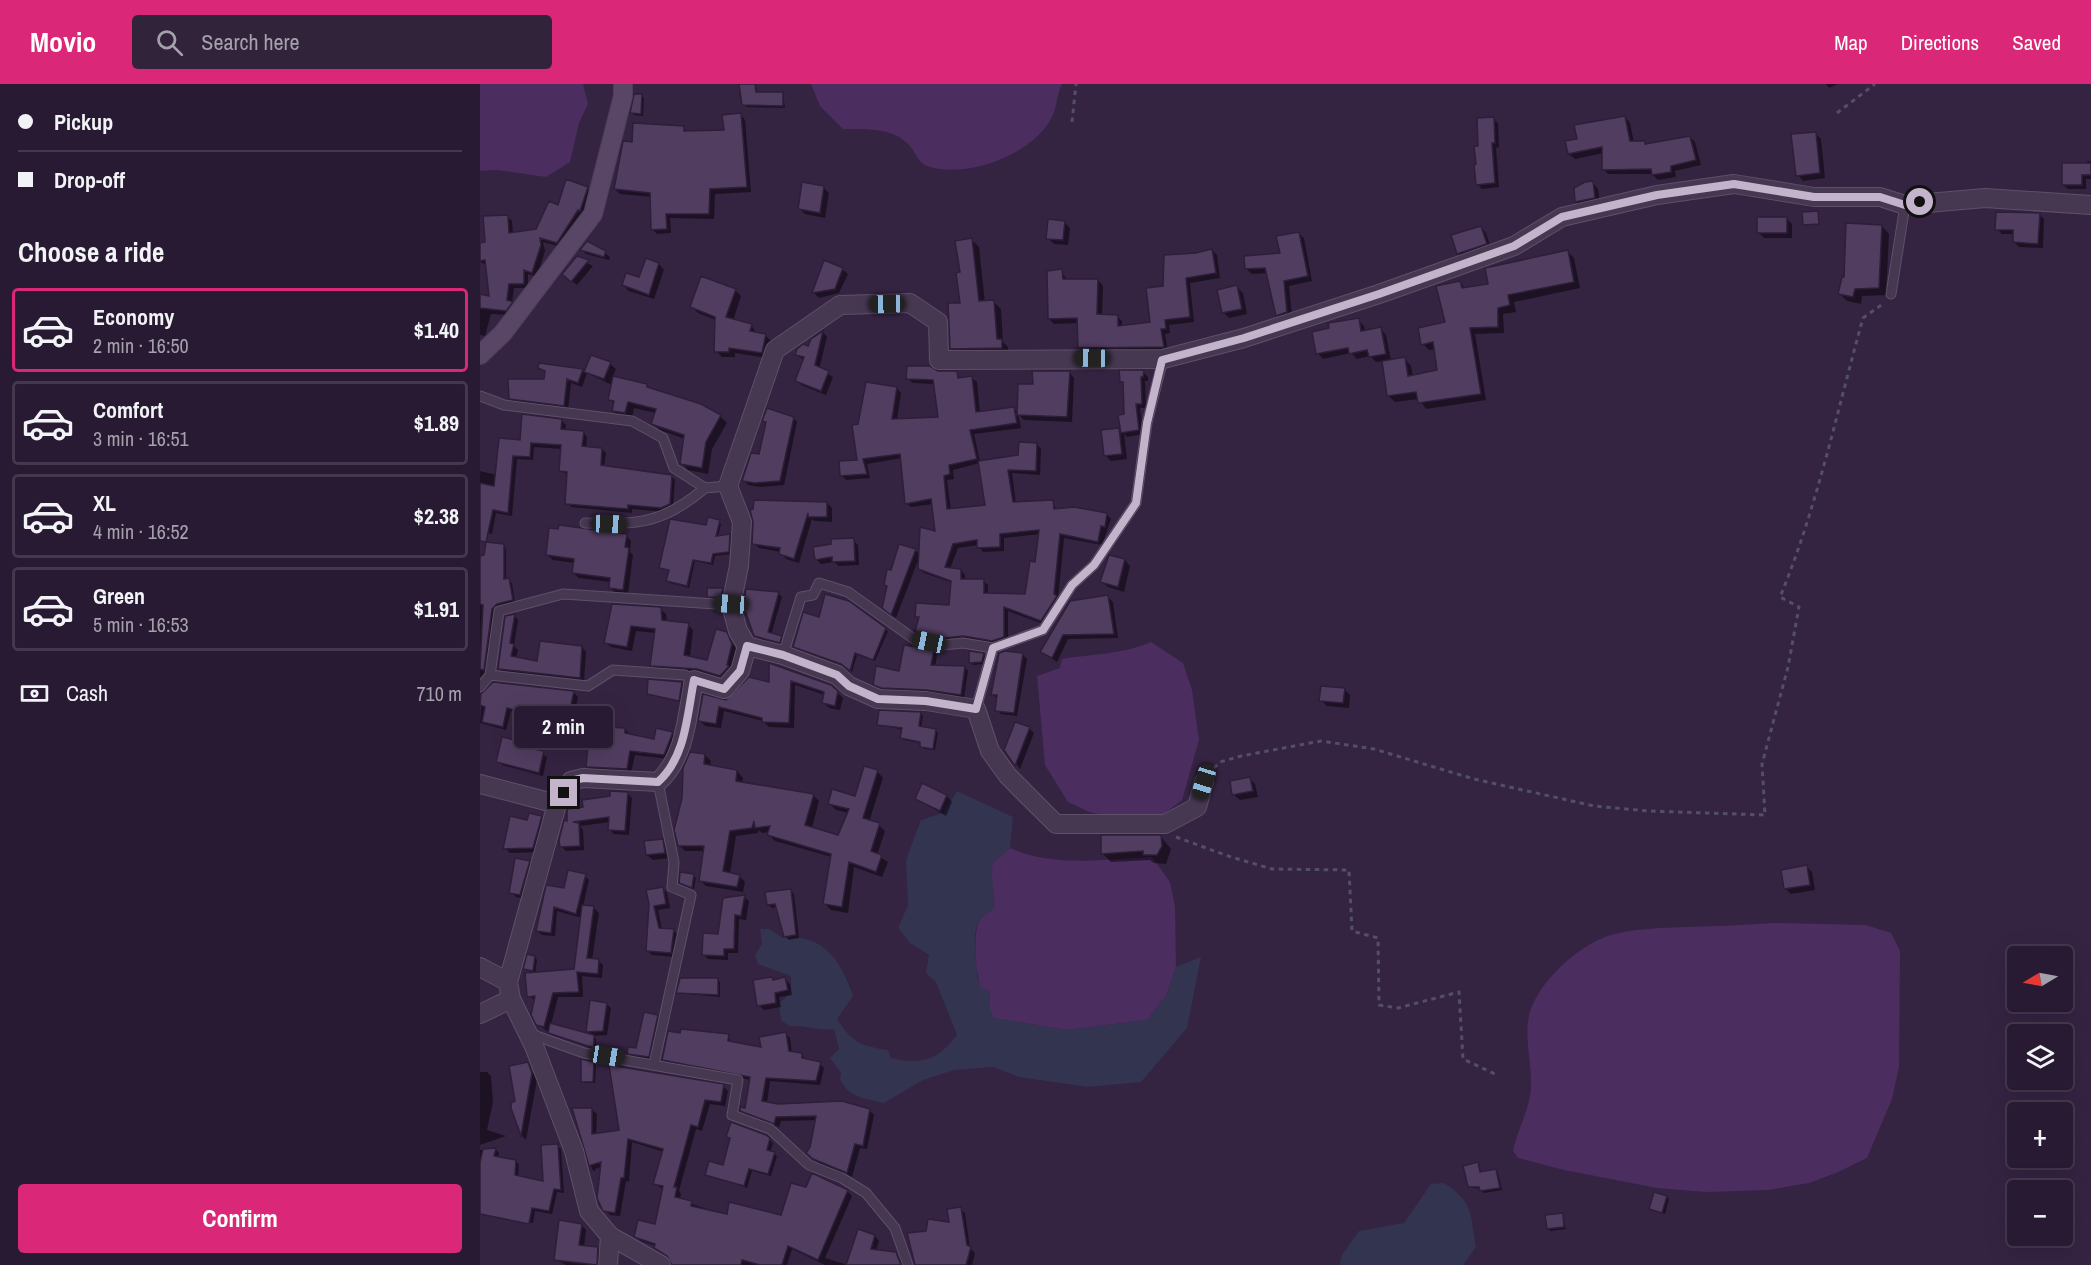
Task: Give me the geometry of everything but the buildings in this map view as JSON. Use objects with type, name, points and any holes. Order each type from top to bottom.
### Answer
[{"type":"main road","points":[[480,355],[503,333],[593,214],[623,96],[623,84]]},
{"type":"street","points":[[1204,782],[1197,807],[1165,824],[1056,824],[1008,776],[990,751],[976,709],[926,701],[878,699],[849,686],[837,675],[783,655],[747,646],[738,631],[731,604],[739,566],[742,522],[728,486],[775,350],[840,305],[910,303],[938,322],[939,360],[1162,360],[1244,338],[1379,294],[1514,246],[1562,217],[1657,195],[1734,184],[1814,197],[1880,197],[1905,205],[1985,198],[2091,206]]},
{"type":"street","points":[[480,1014],[509,990],[556,804],[571,781],[583,778],[658,782],[670,771],[681,746],[694,680],[724,689],[740,671],[747,646]]},
{"type":"street","points":[[480,784],[556,804]]},
{"type":"street","points":[[480,967],[509,990],[574,1151],[589,1211],[610,1236],[661,1265]]},
{"type":"street","points":[[608,1265],[610,1236]]},
{"type":"lane","points":[[1892,294],[1905,205]]},
{"type":"lane","points":[[783,655],[801,597],[813,595],[819,583],[848,592],[914,639],[943,645],[963,643],[993,648],[1043,630],[1072,585],[1094,565],[1136,503],[1147,423],[1162,360]]},
{"type":"lane","points":[[480,396],[504,405],[632,421],[663,438],[674,468],[705,488]]},
{"type":"lane","points":[[585,523],[633,525],[682,508],[705,488],[728,486]]},
{"type":"lane","points":[[480,687],[490,675],[499,611],[562,594],[731,604]]},
{"type":"lane","points":[[976,709],[993,648]]},
{"type":"lane","points":[[490,675],[588,686],[613,670],[685,675],[694,680]]},
{"type":"lane","points":[[654,1064],[691,895],[672,887],[674,862],[658,782]]},
{"type":"lane","points":[[527,1032],[584,1053],[738,1080],[732,1115],[771,1129],[809,1165],[842,1178],[866,1193],[895,1228],[908,1265]]},
{"type":"path","points":[[1072,122],[1076,84]]},
{"type":"path","points":[[1837,113],[1875,84]]},
{"type":"path","points":[[1204,782],[1220,762],[1279,747],[1321,741],[1374,749],[1474,779],[1594,806],[1648,811],[1765,815],[1762,764],[1788,667],[1798,607],[1780,597],[1793,566],[1863,318],[1878,309],[1892,294]]},
{"type":"path","points":[[1165,824],[1178,839],[1272,868],[1349,870],[1352,931],[1378,938],[1379,1005],[1398,1008],[1459,992],[1463,1059],[1496,1074]]},
{"type":"shaded area","points":[[480,84],[583,84],[588,104],[579,123],[570,162],[546,177],[497,170],[480,171]]},
{"type":"shaded area","points":[[811,84],[1062,84],[1053,115],[1032,141],[1000,160],[982,166],[946,170],[930,167],[920,161],[908,144],[894,134],[878,130],[843,129],[820,106]]},
{"type":"shaded area","points":[[1151,642],[1183,663],[1192,690],[1199,740],[1182,800],[1160,817],[1124,819],[1089,812],[1068,802],[1045,765],[1037,676],[1060,668],[1062,659],[1119,651]]},
{"type":"shaded area","points":[[957,791],[1013,817],[1010,848],[993,863],[994,908],[980,920],[975,933],[977,978],[990,991],[989,1007],[995,1018],[1067,1030],[1147,1020],[1166,996],[1176,967],[1201,957],[1187,1028],[1141,1082],[1088,1087],[1019,1077],[993,1067],[954,1070],[923,1080],[884,1103],[858,1096],[843,1085],[840,1079],[841,1073],[830,1058],[839,1049],[834,1029],[789,1026],[781,1020],[779,1003],[791,993],[791,976],[758,964],[755,955],[762,944],[760,929],[769,929],[783,938],[810,940],[829,952],[843,971],[853,996],[837,1019],[847,1033],[858,1042],[888,1050],[891,1058],[912,1061],[928,1059],[936,1055],[957,1035],[936,982],[926,973],[929,955],[910,943],[898,928],[908,905],[906,860],[921,820],[943,813]]},
{"type":"shaded area","points":[[1010,848],[1044,858],[1062,860],[1152,857],[1170,882],[1175,907],[1176,967],[1166,996],[1147,1020],[1067,1030],[994,1018],[989,1007],[990,991],[981,988],[979,982],[976,964],[976,934],[980,920],[994,908],[993,863]]},
{"type":"shaded area","points":[[1775,923],[1866,925],[1891,933],[1900,951],[1899,1067],[1892,1099],[1867,1158],[1809,1183],[1768,1190],[1706,1192],[1657,1188],[1564,1170],[1518,1158],[1513,1151],[1530,1093],[1531,1075],[1527,1034],[1530,1014],[1539,993],[1556,971],[1591,944],[1624,932],[1642,929]]},
{"type":"shaded area","points":[[1444,1183],[1461,1196],[1471,1217],[1476,1247],[1463,1265],[1339,1265],[1342,1255],[1359,1231],[1404,1223],[1431,1184]]},
{"type":"route","points":[[564,793],[571,781],[583,778],[658,782],[670,771],[681,746],[694,680],[724,689],[740,671],[747,646],[783,655],[837,675],[849,686],[878,699],[926,701],[976,709],[993,648],[1043,630],[1072,585],[1094,565],[1136,503],[1147,423],[1162,360],[1244,338],[1379,294],[1514,246],[1562,217],[1657,195],[1734,184],[1814,197],[1880,197],[1905,205],[1920,202]]}]
